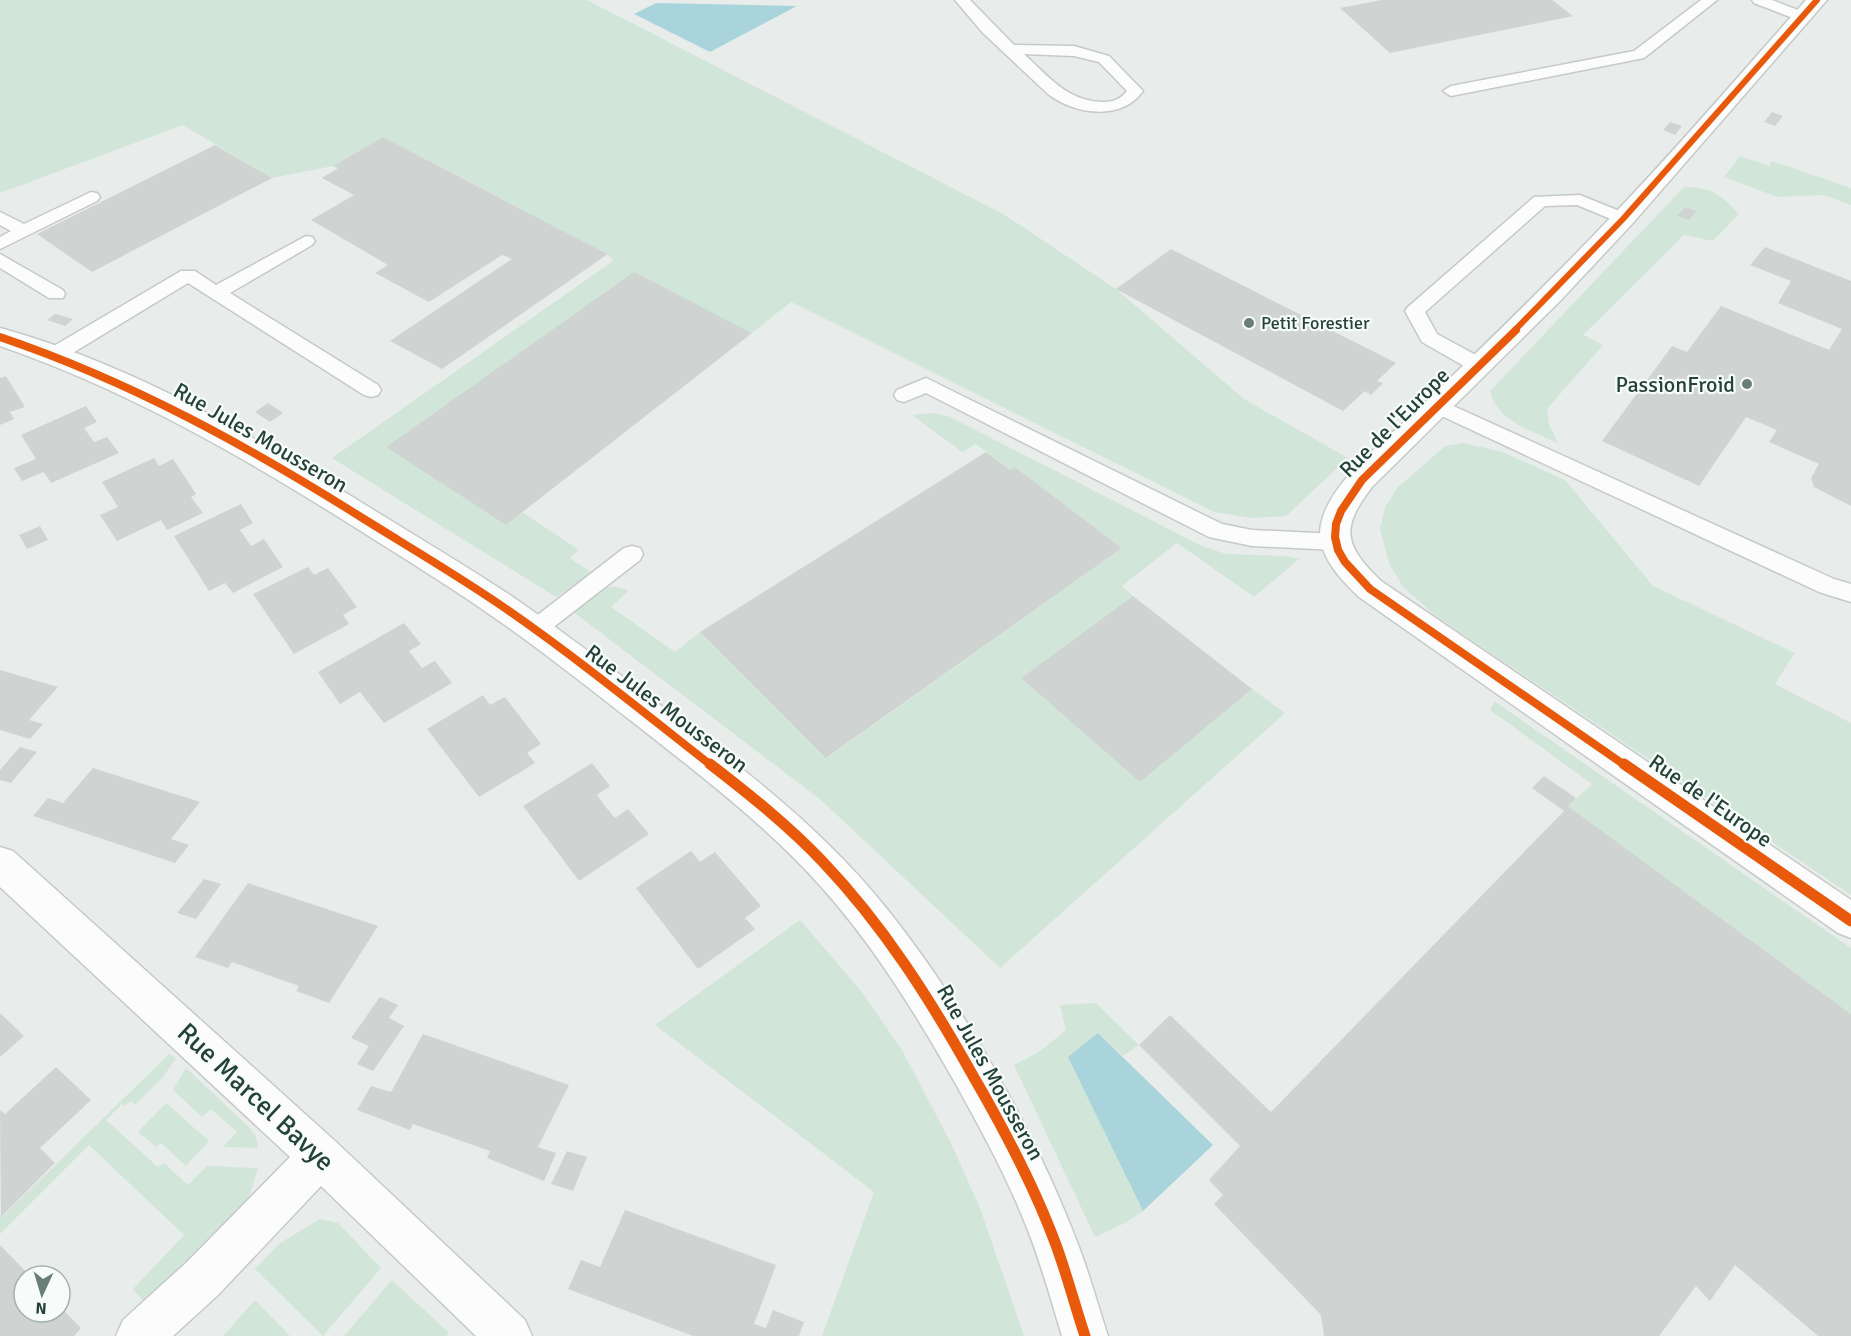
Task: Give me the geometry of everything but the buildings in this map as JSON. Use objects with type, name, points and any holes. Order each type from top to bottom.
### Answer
[{"type":"street","name":"Rue de l'Europe","points":[[1810,8],[1623,219],[1552,294],[1352,491],[1340,513],[1335,542],[1346,566],[1370,589],[1851,921]]},
{"type":"street","name":"Rue Jules Mousseron","points":[[0,337],[54,355],[170,407],[283,469],[462,579],[534,630],[763,805],[799,836],[866,909],[926,994],[1010,1142],[1056,1245],[1085,1336]]},
{"type":"street","name":"Rue Marcel Bavye","points":[[0,863],[320,1156],[509,1336]]},
{"type":"street","points":[[139,1336],[202,1279],[320,1156]]},
{"type":"lane","points":[[962,0],[975,17],[1063,98],[1098,107],[1119,106],[1130,100],[1135,91],[1104,59],[1074,51],[1010,49]]},
{"type":"lane","points":[[1452,91],[1639,55],[1710,0]]},
{"type":"lane","points":[[1760,0],[1810,8]]},
{"type":"lane","points":[[0,244],[91,197]]},
{"type":"lane","points":[[1478,365],[1429,338],[1415,311],[1539,201],[1580,200],[1623,219]]},
{"type":"lane","points":[[0,217],[24,232]]},
{"type":"lane","points":[[218,292],[306,241]]},
{"type":"lane","points":[[0,260],[56,294]]},
{"type":"lane","points":[[54,355],[188,275],[372,390]]},
{"type":"lane","points":[[904,395],[926,385],[1217,531],[1252,538],[1335,542]]},
{"type":"lane","points":[[1438,406],[1827,586],[1851,593]]},
{"type":"lane","points":[[534,630],[632,554]]},
{"type":"green space","points":[[0,0],[587,0],[1005,215],[1116,289],[1244,399],[1348,458],[1286,516],[1251,518],[1214,512],[791,302],[752,333],[634,273],[386,447],[522,512],[579,550],[570,558],[592,573],[556,597],[332,458],[613,261],[608,254],[383,137],[333,166],[272,178],[183,125],[0,193]]},
{"type":"green space","points":[[1740,156],[1769,166],[1772,161],[1851,188],[1851,205],[1824,195],[1777,197],[1724,177]]},
{"type":"green space","points":[[1684,187],[1709,190],[1726,201],[1739,214],[1713,241],[1684,235],[1583,335],[1603,345],[1547,409],[1549,425],[1558,443],[1508,418],[1494,402],[1490,391]]},
{"type":"green space","points":[[931,413],[948,416],[1202,546],[1226,554],[1284,556],[1299,559],[1254,597],[1177,543],[1122,586],[1133,596],[1021,678],[1140,781],[1252,689],[1285,713],[1000,968],[821,800],[572,611],[598,591],[612,587],[620,588],[628,591],[611,607],[675,652],[700,632],[827,758],[1122,548],[1015,467],[1010,470],[976,444],[962,452],[912,415]]},
{"type":"green space","points":[[1463,443],[1503,452],[1565,480],[1653,586],[1795,653],[1775,684],[1851,723],[1851,895],[1436,616],[1403,587],[1389,563],[1380,529],[1385,508],[1397,488],[1445,446]]},
{"type":"green space","points":[[1494,701],[1851,948],[1851,1014],[1568,806],[1592,784],[1490,710]]},
{"type":"green space","points":[[800,920],[861,991],[902,1050],[951,1143],[980,1208],[1024,1336],[822,1336],[874,1192],[655,1025]]},
{"type":"green space","points":[[1096,1003],[1139,1045],[1123,1056],[1098,1033],[1069,1057],[1143,1211],[1125,1223],[1095,1237],[1014,1065],[1039,1052],[1066,1030],[1060,1005]]},
{"type":"green space","points":[[169,1054],[176,1058],[163,1077],[135,1105],[131,1101],[124,1106],[122,1104],[106,1120],[158,1167],[164,1163],[188,1185],[207,1166],[258,1168],[250,1194],[244,1204],[248,1210],[144,1302],[133,1289],[184,1235],[89,1145],[0,1234],[0,1215],[2,1217]]},
{"type":"green space","points":[[186,1068],[249,1127],[256,1137],[258,1148],[223,1147],[237,1132],[211,1109],[202,1117],[173,1090]]},
{"type":"green space","points":[[166,1103],[209,1141],[186,1166],[161,1143],[156,1147],[138,1132]]},
{"type":"green space","points":[[320,1219],[338,1223],[381,1268],[323,1336],[255,1269],[280,1243]]},
{"type":"green space","points":[[392,1280],[449,1333],[446,1336],[344,1336]]},
{"type":"green space","points":[[255,1300],[290,1336],[223,1336]]},
{"type":"water","points":[[656,3],[797,6],[710,52],[634,14]]},
{"type":"water","points":[[1098,1033],[1213,1145],[1143,1211],[1068,1057]]},
{"type":"cycle path","points":[[1817,0],[1623,219],[1552,294],[1362,480],[1341,511],[1336,524],[1335,537],[1338,550],[1345,562],[1370,589],[1851,921]]},
{"type":"cycle path","points":[[0,337],[93,371],[182,413],[269,461],[434,562],[500,605],[577,660],[763,805],[795,833],[851,893],[876,924],[922,990],[965,1061],[1026,1174],[1047,1221],[1085,1336]]},
{"type":"place","name":"Petit Forestier","points":[[1249,323]]},
{"type":"place","name":"PassionFroid","points":[[1747,384]]}]
